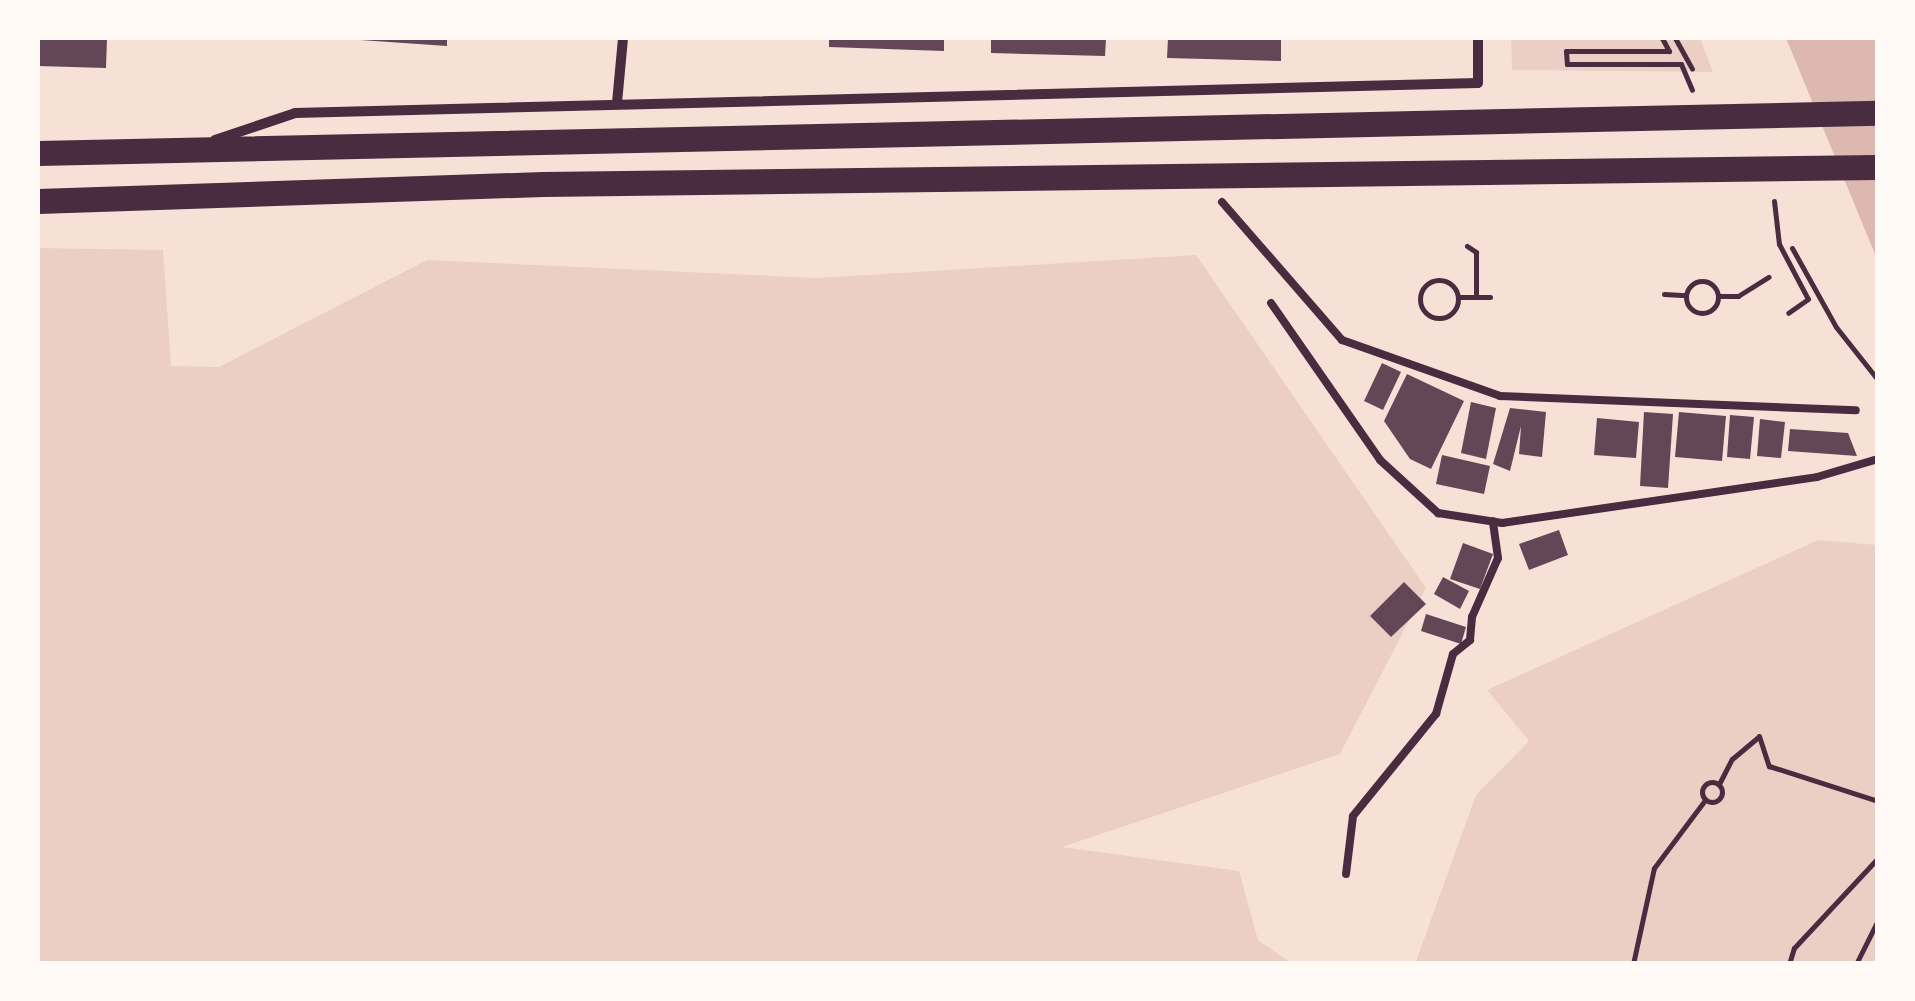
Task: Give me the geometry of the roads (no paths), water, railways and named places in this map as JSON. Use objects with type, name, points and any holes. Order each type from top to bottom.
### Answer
[{"type":"main road","points":[[38,154],[200,146],[1699,106],[1878,114]]},
{"type":"main road","points":[[38,201],[544,184],[1878,167]]},
{"type":"street","points":[[617,103],[623,38]]},
{"type":"street","points":[[200,146],[295,113],[1478,84],[1478,38]]},
{"type":"lane","points":[[1222,202],[1342,340],[1500,396],[1856,410]]},
{"type":"lane","points":[[1271,303],[1380,460],[1438,513],[1493,522],[1817,476],[1878,459]]},
{"type":"lane","points":[[1346,874],[1352,816],[1436,714],[1454,654],[1470,640],[1472,617],[1498,558],[1493,522]]}]
